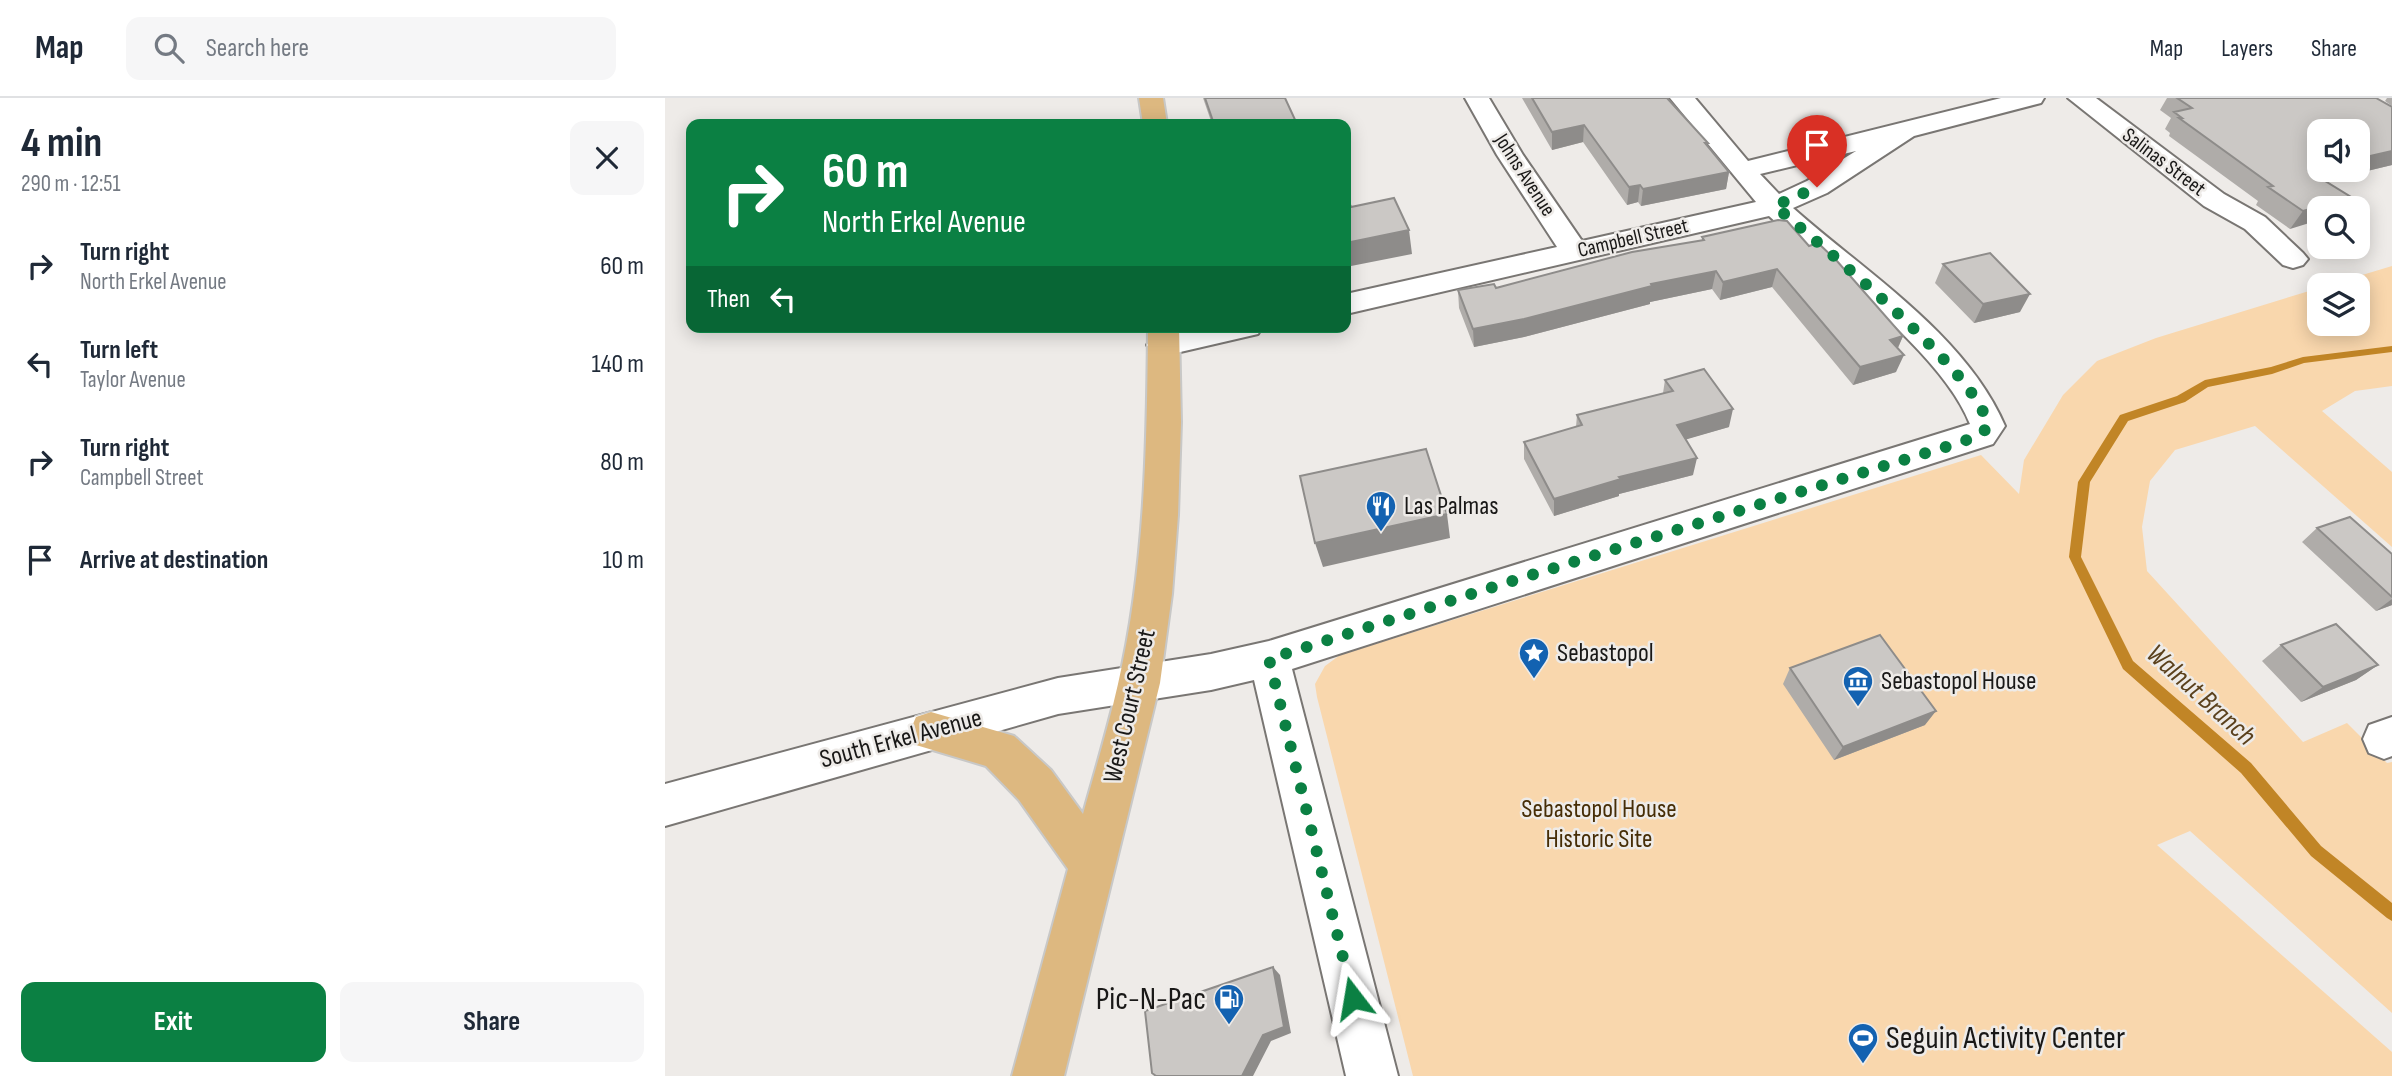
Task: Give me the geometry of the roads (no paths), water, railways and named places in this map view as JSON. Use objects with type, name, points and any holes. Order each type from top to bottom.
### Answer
[{"type":"main road","points":[[1151,98],[1154,119]]},
{"type":"main road","name":"West Court Street","points":[[1038,1076],[1139,683],[1153,594],[1160,515],[1163,336]]},
{"type":"main road","points":[[930,730],[999,750],[1035,785],[1091,863]]},
{"type":"street","name":"Johns Avenue","points":[[1477,98],[1510,155],[1574,251]]},
{"type":"street","points":[[1682,98],[1775,206]]},
{"type":"street","name":"Campbell Street","points":[[1744,170],[1904,132],[1942,118],[2032,98]]},
{"type":"street","name":"Salinas Street","points":[[2080,98],[2214,200],[2228,218],[2283,251]]},
{"type":"street","name":"Campbell Street","points":[[1351,303],[1775,206],[1817,187],[1904,132]]},
{"type":"street","name":"South Erkel Avenue","points":[[665,805],[1058,696],[1211,672],[1269,659],[1981,435],[1988,426],[1986,414],[1968,387],[1939,354],[1775,206]]},
{"type":"street","points":[[1163,336],[1191,333]]},
{"type":"street","points":[[1269,659],[1372,1076]]},
{"type":"waterway","name":"Walnut Branch","points":[[2392,349],[2303,360],[2272,370],[2205,384],[2181,399],[2124,418],[2084,482],[2075,557],[2128,665],[2246,768],[2316,851],[2392,913]]},
{"type":"place","name":"Las Palmas","points":[[1381,533]]},
{"type":"place","name":"Sebastopol","points":[[1534,680]]},
{"type":"place","name":"Sebastopol House","points":[[1858,708]]},
{"type":"place","name":"Pic-N-Pac","points":[[1229,1026]]},
{"type":"place","name":"Seguin Activity Center","points":[[1863,1065]]},
{"type":"park label","name":"Sebastopol House Historic Site","points":[[1599,824]]}]
